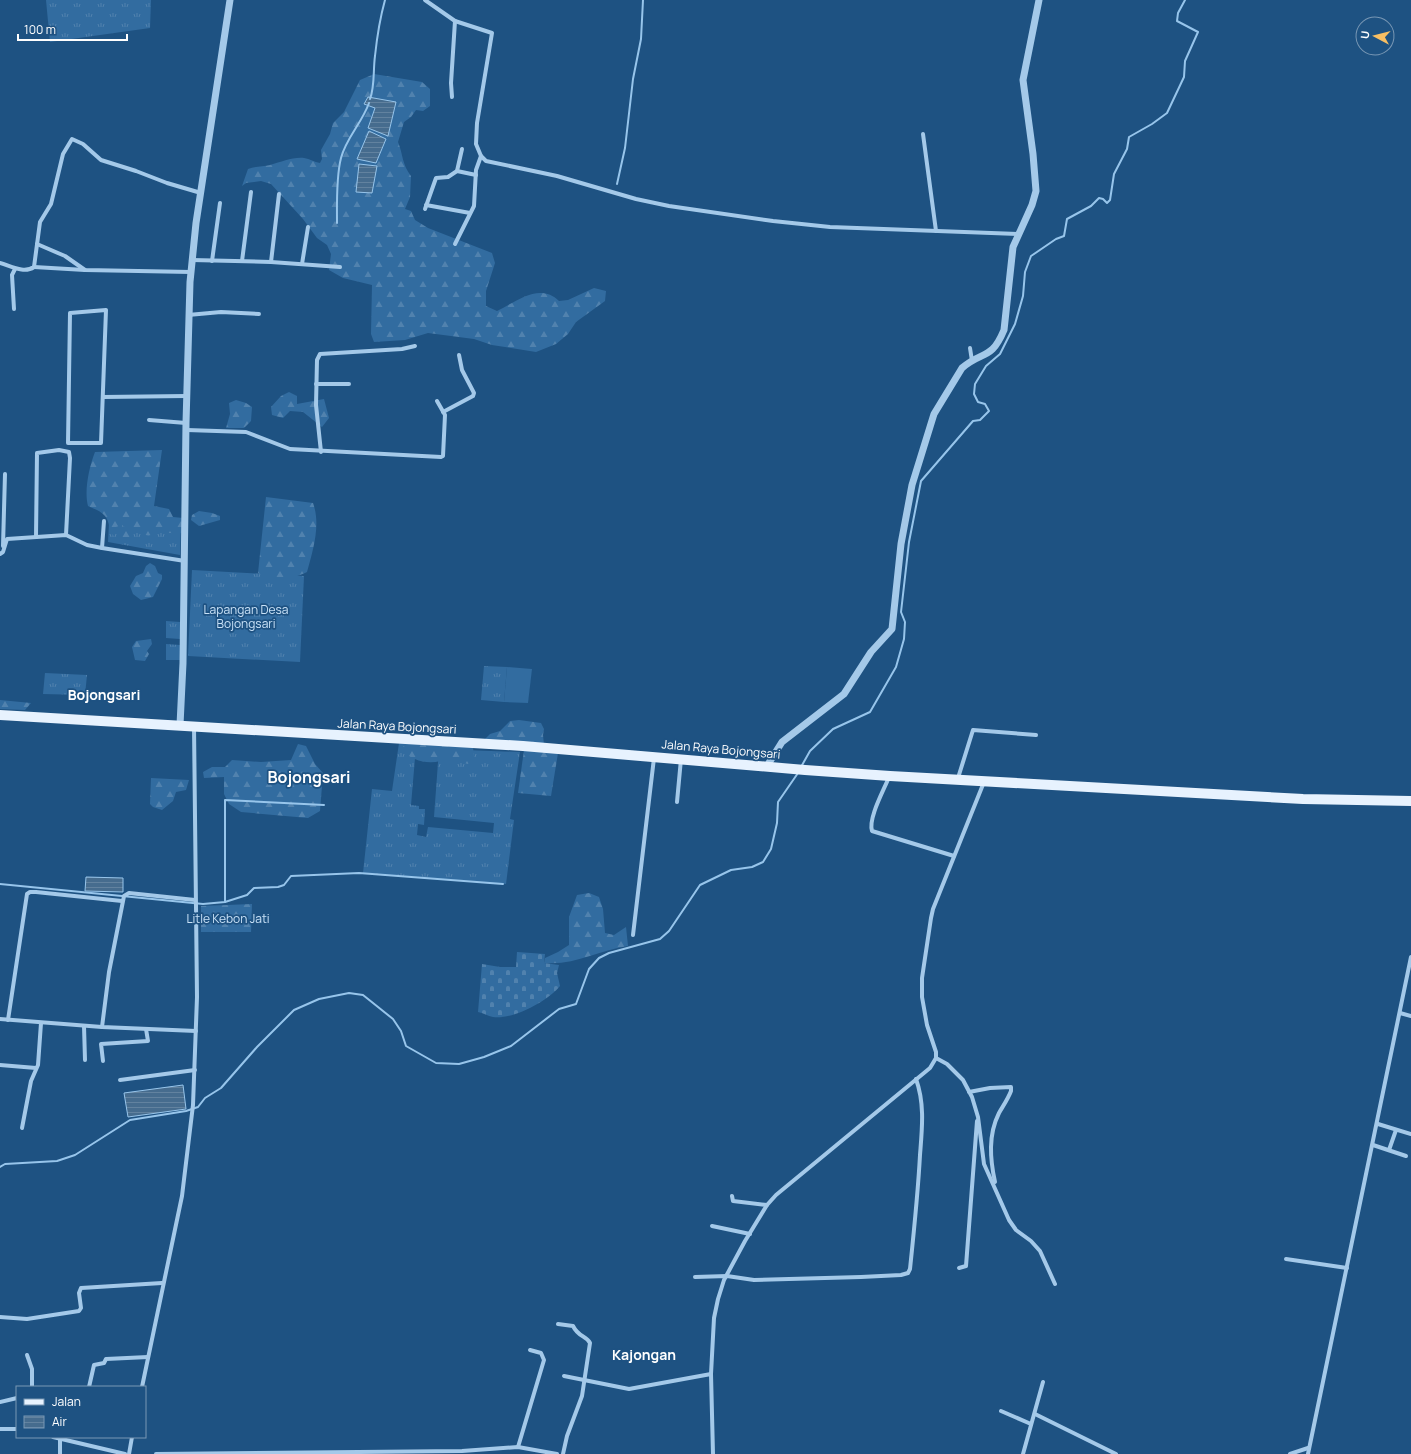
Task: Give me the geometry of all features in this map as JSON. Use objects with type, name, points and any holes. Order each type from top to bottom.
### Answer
[{"type":"main road","name":"Jalan Raya Bojongsari","points":[[0,715],[516,746],[890,776],[984,780],[1303,799],[1411,801]]},
{"type":"street","points":[[180,725],[185,561],[188,315],[192,260],[230,0]]},
{"type":"street","points":[[425,0],[455,21],[492,33],[477,123],[476,144],[480,156],[476,175],[475,201],[455,244]]},
{"type":"street","points":[[768,766],[782,742],[844,694],[871,652],[892,629],[901,544],[912,486],[932,419],[940,402],[962,368],[971,359],[989,354],[999,341],[1004,330],[1007,316],[1010,261],[1013,247],[1032,205],[1036,191],[1033,154],[1023,80],[1039,0]]},
{"type":"street","points":[[452,97],[450,83],[455,21]]},
{"type":"street","points":[[923,134],[936,231]]},
{"type":"street","points":[[34,267],[40,222],[51,204],[63,154],[72,140],[83,144],[101,160],[201,193]]},
{"type":"street","points":[[462,149],[457,171],[448,177],[436,178],[426,207],[470,213]]},
{"type":"street","points":[[480,156],[486,161],[557,176],[636,199],[669,206],[773,221],[830,227],[1018,234]]},
{"type":"street","points":[[457,171],[476,175]]},
{"type":"street","points":[[242,261],[251,192]]},
{"type":"street","points":[[271,262],[279,194]]},
{"type":"street","points":[[212,260],[220,203]]},
{"type":"street","points":[[302,264],[308,227]]},
{"type":"street","points":[[37,244],[66,256],[85,270]]},
{"type":"street","points":[[192,260],[271,262],[340,267]]},
{"type":"street","points":[[0,263],[15,269],[32,269],[34,267],[85,270],[191,272]]},
{"type":"street","points":[[14,309],[12,275],[15,269]]},
{"type":"street","points":[[106,310],[103,397],[100,443],[68,443],[70,313],[106,310]]},
{"type":"street","points":[[188,315],[221,312],[259,314]]},
{"type":"street","points":[[321,452],[316,405],[317,360],[320,354],[415,346]]},
{"type":"street","points":[[970,348],[971,359]]},
{"type":"street","points":[[443,412],[473,396],[474,393],[462,370],[459,355]]},
{"type":"street","points":[[316,384],[349,384]]},
{"type":"street","points":[[103,397],[186,396]]},
{"type":"street","points":[[149,420],[186,427],[246,432],[290,449],[321,452],[441,457],[443,456],[445,415],[437,401]]},
{"type":"street","points":[[36,537],[37,453],[59,450],[69,452],[70,458],[66,535]]},
{"type":"street","points":[[2,553],[2,491],[5,474]]},
{"type":"street","points":[[102,548],[104,521]]},
{"type":"street","points":[[2,553],[7,539],[66,535],[87,544],[102,548],[185,561]]},
{"type":"street","points":[[142,1386],[162,1283],[182,1196],[193,1105],[196,1031],[194,726]]},
{"type":"street","points":[[958,779],[973,730],[1036,735]]},
{"type":"street","points":[[633,935],[654,756]]},
{"type":"street","points":[[677,802],[681,759]]},
{"type":"street","points":[[890,776],[876,808],[870,827],[872,831],[954,856]]},
{"type":"street","points":[[713,1454],[710,1374],[714,1318],[718,1299],[727,1276],[750,1234],[767,1205],[776,1195],[930,1068],[936,1058],[936,1052],[927,1025],[922,997],[922,978],[933,909],[984,780]]},
{"type":"street","points":[[8,1020],[27,894],[30,892],[36,892],[123,898]]},
{"type":"street","points":[[102,1027],[109,972],[123,898],[129,893],[196,903]]},
{"type":"street","points":[[1308,1454],[1308,1448],[1378,1124],[1411,957]]},
{"type":"street","points":[[1400,1013],[1411,1016]]},
{"type":"street","points":[[0,1019],[84,1026],[196,1031]]},
{"type":"street","points":[[22,1128],[31,1081],[36,1068],[41,1023]]},
{"type":"street","points":[[84,1026],[86,1060]]},
{"type":"street","points":[[103,1061],[101,1044],[148,1041],[146,1029]]},
{"type":"street","points":[[936,1058],[947,1064],[963,1080],[978,1117],[984,1164],[996,1188],[1012,1227],[1031,1241],[1040,1252],[1055,1284]]},
{"type":"street","points":[[0,1065],[36,1068]]},
{"type":"street","points":[[120,1080],[195,1070]]},
{"type":"street","points":[[695,1277],[727,1276],[754,1280],[862,1277],[901,1275],[908,1273],[910,1268],[918,1191],[922,1116],[920,1090],[916,1079]]},
{"type":"street","points":[[969,1092],[990,1088],[1011,1087],[1011,1091],[999,1114],[993,1130],[990,1155],[996,1188]]},
{"type":"street","points":[[959,1268],[966,1266],[975,1128],[978,1117]]},
{"type":"street","points":[[1378,1124],[1411,1134]]},
{"type":"street","points":[[1389,1150],[1396,1130]]},
{"type":"street","points":[[1373,1145],[1406,1156]]},
{"type":"street","points":[[732,1196],[733,1201],[767,1205]]},
{"type":"street","points":[[712,1226],[750,1234]]},
{"type":"street","points":[[1286,1259],[1347,1268]]},
{"type":"street","points":[[0,1317],[27,1319],[80,1311],[79,1293],[81,1288],[162,1283]]},
{"type":"street","points":[[558,1324],[573,1326],[577,1335],[589,1340],[590,1343],[582,1396],[567,1436],[563,1454]]},
{"type":"street","points":[[518,1447],[544,1360],[544,1356],[530,1350]]},
{"type":"street","points":[[27,1355],[32,1369],[32,1386]]},
{"type":"street","points":[[89,1386],[94,1365],[104,1364],[106,1359],[148,1358]]},
{"type":"street","points":[[564,1376],[629,1389],[710,1374]]},
{"type":"street","points":[[1023,1454],[1043,1382]]},
{"type":"street","points":[[0,1402],[16,1398]]},
{"type":"street","points":[[1001,1411],[1031,1424]]},
{"type":"street","points":[[1035,1414],[1116,1454]]},
{"type":"street","points":[[0,1429],[16,1429]]},
{"type":"street","points":[[56,1438],[70,1439],[125,1454]]},
{"type":"street","points":[[129,1454],[132,1438]]},
{"type":"street","points":[[60,1439],[60,1454]]},
{"type":"street","points":[[156,1454],[462,1451],[518,1447],[557,1454]]},
{"type":"street","points":[[1290,1454],[1308,1448]]},
{"type":"green space","points":[[46,0],[151,0],[150,28],[50,42]]},
{"type":"green space","points":[[374,74],[422,82],[430,89],[430,106],[423,111],[416,110],[411,117],[404,122],[398,142],[404,164],[411,176],[410,197],[405,209],[411,211],[415,220],[428,228],[492,253],[495,263],[486,291],[486,306],[497,311],[520,298],[536,293],[544,293],[559,301],[568,300],[594,288],[606,291],[605,301],[576,322],[568,334],[556,344],[536,352],[492,345],[474,339],[428,333],[405,340],[374,342],[371,334],[372,285],[343,278],[329,270],[331,254],[327,245],[317,238],[303,219],[271,184],[261,181],[246,183],[242,186],[248,169],[251,168],[267,166],[300,158],[306,158],[320,163],[322,159],[321,150],[330,134],[333,123],[344,112],[360,80]]},
{"type":"green space","points":[[289,392],[297,396],[297,404],[324,399],[329,418],[322,427],[303,412],[290,411],[283,418],[272,415],[271,407],[281,396]]},
{"type":"green space","points":[[236,400],[246,403],[252,407],[251,421],[244,428],[226,428],[230,414],[229,403]]},
{"type":"green space","points":[[162,450],[154,506],[169,509],[173,517],[183,518],[183,533],[159,533],[144,535],[134,530],[133,536],[127,538],[120,537],[126,528],[122,525],[116,527],[114,536],[105,516],[99,511],[88,506],[88,479],[95,452]]},
{"type":"green space","points":[[266,497],[313,503],[316,529],[314,546],[307,572],[295,577],[282,579],[270,578],[258,573]]},
{"type":"green space","points":[[199,511],[220,516],[220,520],[199,526],[191,520],[192,515]]},
{"type":"green space","points":[[109,523],[181,525],[180,555],[108,542]]},
{"type":"green space","points":[[150,563],[155,566],[158,573],[162,575],[162,579],[153,597],[141,600],[133,594],[130,586],[136,576],[143,573],[146,566]]},
{"type":"green space","name":"Lapangan Desa Bojongsari","points":[[192,570],[304,576],[300,662],[188,656]]},
{"type":"green space","points":[[166,621],[180,622],[180,639],[166,638]]},
{"type":"green space","points":[[151,639],[152,644],[147,651],[149,654],[145,661],[135,660],[132,647],[136,641]]},
{"type":"green space","points":[[166,644],[180,645],[180,660],[166,660]]},
{"type":"green space","points":[[484,666],[507,667],[504,702],[481,700]]},
{"type":"green space","points":[[507,667],[532,669],[528,703],[504,702]]},
{"type":"green space","points":[[45,673],[87,675],[85,695],[43,694]]},
{"type":"green space","points":[[0,700],[31,703],[25,710],[0,709]]},
{"type":"green space","points":[[519,720],[541,723],[544,729],[544,745],[484,740],[490,734],[500,731],[510,721]]},
{"type":"green space","points":[[399,743],[406,743],[415,758],[411,805],[419,806],[419,809],[425,809],[424,825],[418,824],[417,835],[426,837],[428,827],[493,833],[494,823],[434,817],[439,749],[520,752],[510,819],[514,820],[506,884],[363,873],[372,789],[392,791]]},
{"type":"green space","points":[[406,743],[473,747],[474,757],[468,764],[450,757],[437,762],[424,762],[412,758],[401,750]]},
{"type":"green space","points":[[298,744],[306,746],[315,764],[323,773],[320,811],[308,818],[241,812],[229,804],[224,794],[224,777],[204,778],[203,772],[212,767],[225,767],[232,760],[261,762],[291,760]]},
{"type":"green space","points":[[524,750],[558,753],[551,796],[518,793]]},
{"type":"green space","points":[[151,778],[189,780],[186,790],[176,792],[173,801],[162,810],[153,807],[150,804]]},
{"type":"green space","points":[[589,893],[599,897],[603,909],[605,933],[614,935],[626,927],[628,946],[576,960],[544,963],[545,958],[569,945],[569,917],[577,895]]},
{"type":"green space","name":"Litle Kebon Jati","points":[[252,904],[251,932],[201,932],[201,906]]},
{"type":"green space","points":[[517,952],[545,954],[544,963],[559,965],[557,973],[560,986],[539,1003],[510,1016],[493,1017],[478,1012],[482,964],[500,967],[516,967]]},
{"type":"water","points":[[368,97],[396,102],[388,136],[368,128],[375,108],[364,104]]},
{"type":"water","points":[[369,131],[386,139],[376,163],[357,159]]},
{"type":"water","points":[[359,164],[377,166],[372,193],[356,192]]},
{"type":"water","points":[[86,877],[123,878],[123,892],[85,891]]},
{"type":"water","points":[[183,1085],[186,1109],[128,1117],[124,1093]]},
{"type":"waterway","points":[[370,99],[373,89],[374,61],[385,0]]},
{"type":"waterway","points":[[617,184],[625,148],[633,79],[641,39],[643,0]]},
{"type":"waterway","points":[[801,767],[810,751],[833,729],[870,712],[896,667],[904,639],[905,622],[901,612],[909,542],[921,481],[973,421],[980,420],[989,411],[985,404],[978,402],[974,394],[975,384],[986,366],[1000,354],[1015,324],[1023,296],[1025,272],[1031,256],[1056,239],[1064,236],[1067,219],[1091,206],[1099,198],[1103,199],[1107,203],[1110,200],[1114,174],[1127,149],[1129,137],[1152,124],[1167,113],[1184,77],[1185,61],[1198,32],[1177,21],[1178,13],[1185,0]]},
{"type":"waterway","points":[[337,223],[339,165],[346,144],[369,103]]},
{"type":"waterway","points":[[0,1167],[5,1164],[57,1161],[75,1155],[130,1120],[186,1111],[198,1107],[205,1098],[221,1088],[257,1047],[294,1010],[319,999],[349,993],[363,995],[393,1019],[401,1031],[406,1046],[436,1063],[459,1064],[484,1057],[511,1046],[559,1009],[576,1004],[589,969],[599,958],[609,953],[660,939],[669,931],[700,885],[731,870],[752,867],[763,862],[771,849],[777,823],[778,802],[798,773]]},
{"type":"waterway","points":[[225,902],[225,800],[324,805]]},
{"type":"waterway","points":[[0,884],[203,904],[225,902],[247,895],[254,888],[278,887],[284,885],[291,876],[359,873],[503,884]]},
{"type":"district","name":"Bojongsari","points":[[104,694]]},
{"type":"district","name":"Bojongsari","points":[[309,777]]},
{"type":"district","name":"Kajongan","points":[[644,1354]]}]
